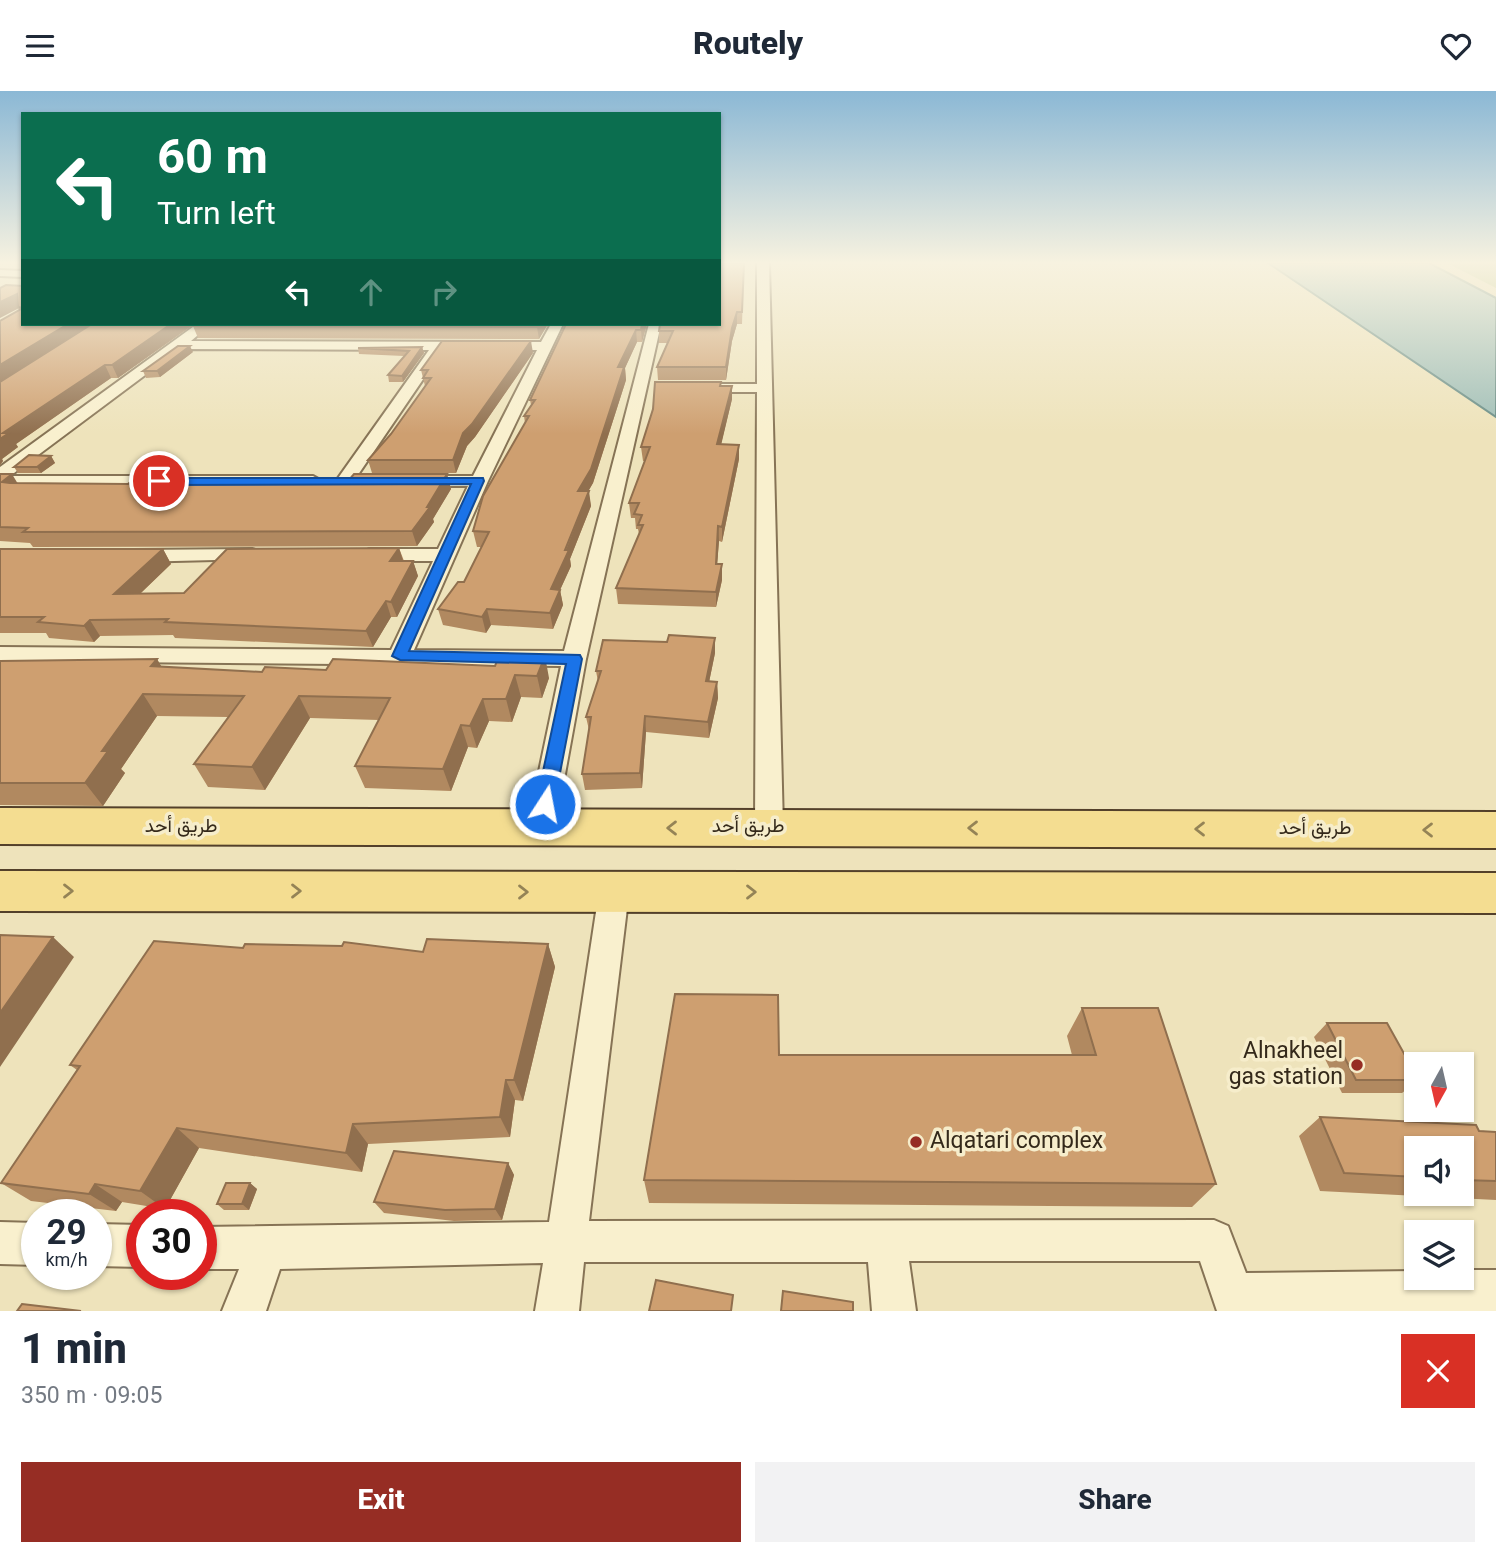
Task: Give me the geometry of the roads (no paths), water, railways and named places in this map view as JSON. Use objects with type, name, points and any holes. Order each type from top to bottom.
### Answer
[{"type":"main road","name":"طريق أحد","points":[[0,826],[1496,830]]},
{"type":"main road","points":[[0,891],[1496,893]]},
{"type":"street","points":[[769,827],[764,388],[772,349],[770,320]]},
{"type":"street","points":[[0,475],[202,326]]},
{"type":"street","points":[[400,656],[479,481],[556,326]]},
{"type":"street","points":[[541,828],[574,659],[647,387],[655,326]]},
{"type":"street","points":[[176,345],[545,346]]},
{"type":"street","points":[[345,481],[439,346]]},
{"type":"street","points":[[681,387],[764,388]]},
{"type":"street","points":[[0,481],[372,481]]},
{"type":"street","points":[[398,481],[479,481]]},
{"type":"street","points":[[111,555],[278,555]]},
{"type":"street","points":[[348,555],[445,555]]},
{"type":"street","points":[[0,654],[574,659]]},
{"type":"street","points":[[557,1311],[614,892]]},
{"type":"street","points":[[217,1248],[566,1242],[1214,1240],[1236,1302],[1496,1291]]},
{"type":"street","points":[[886,1241],[894,1311]]},
{"type":"street","points":[[0,1243],[21,1244]]},
{"type":"street","points":[[244,1311],[267,1249]]},
{"type":"water","points":[[1352,320],[1496,320],[1496,417]]},
{"type":"place","name":"Alnakheel gas station","points":[[1357,1065]]},
{"type":"place","name":"Alqatari complex","points":[[916,1142]]}]
